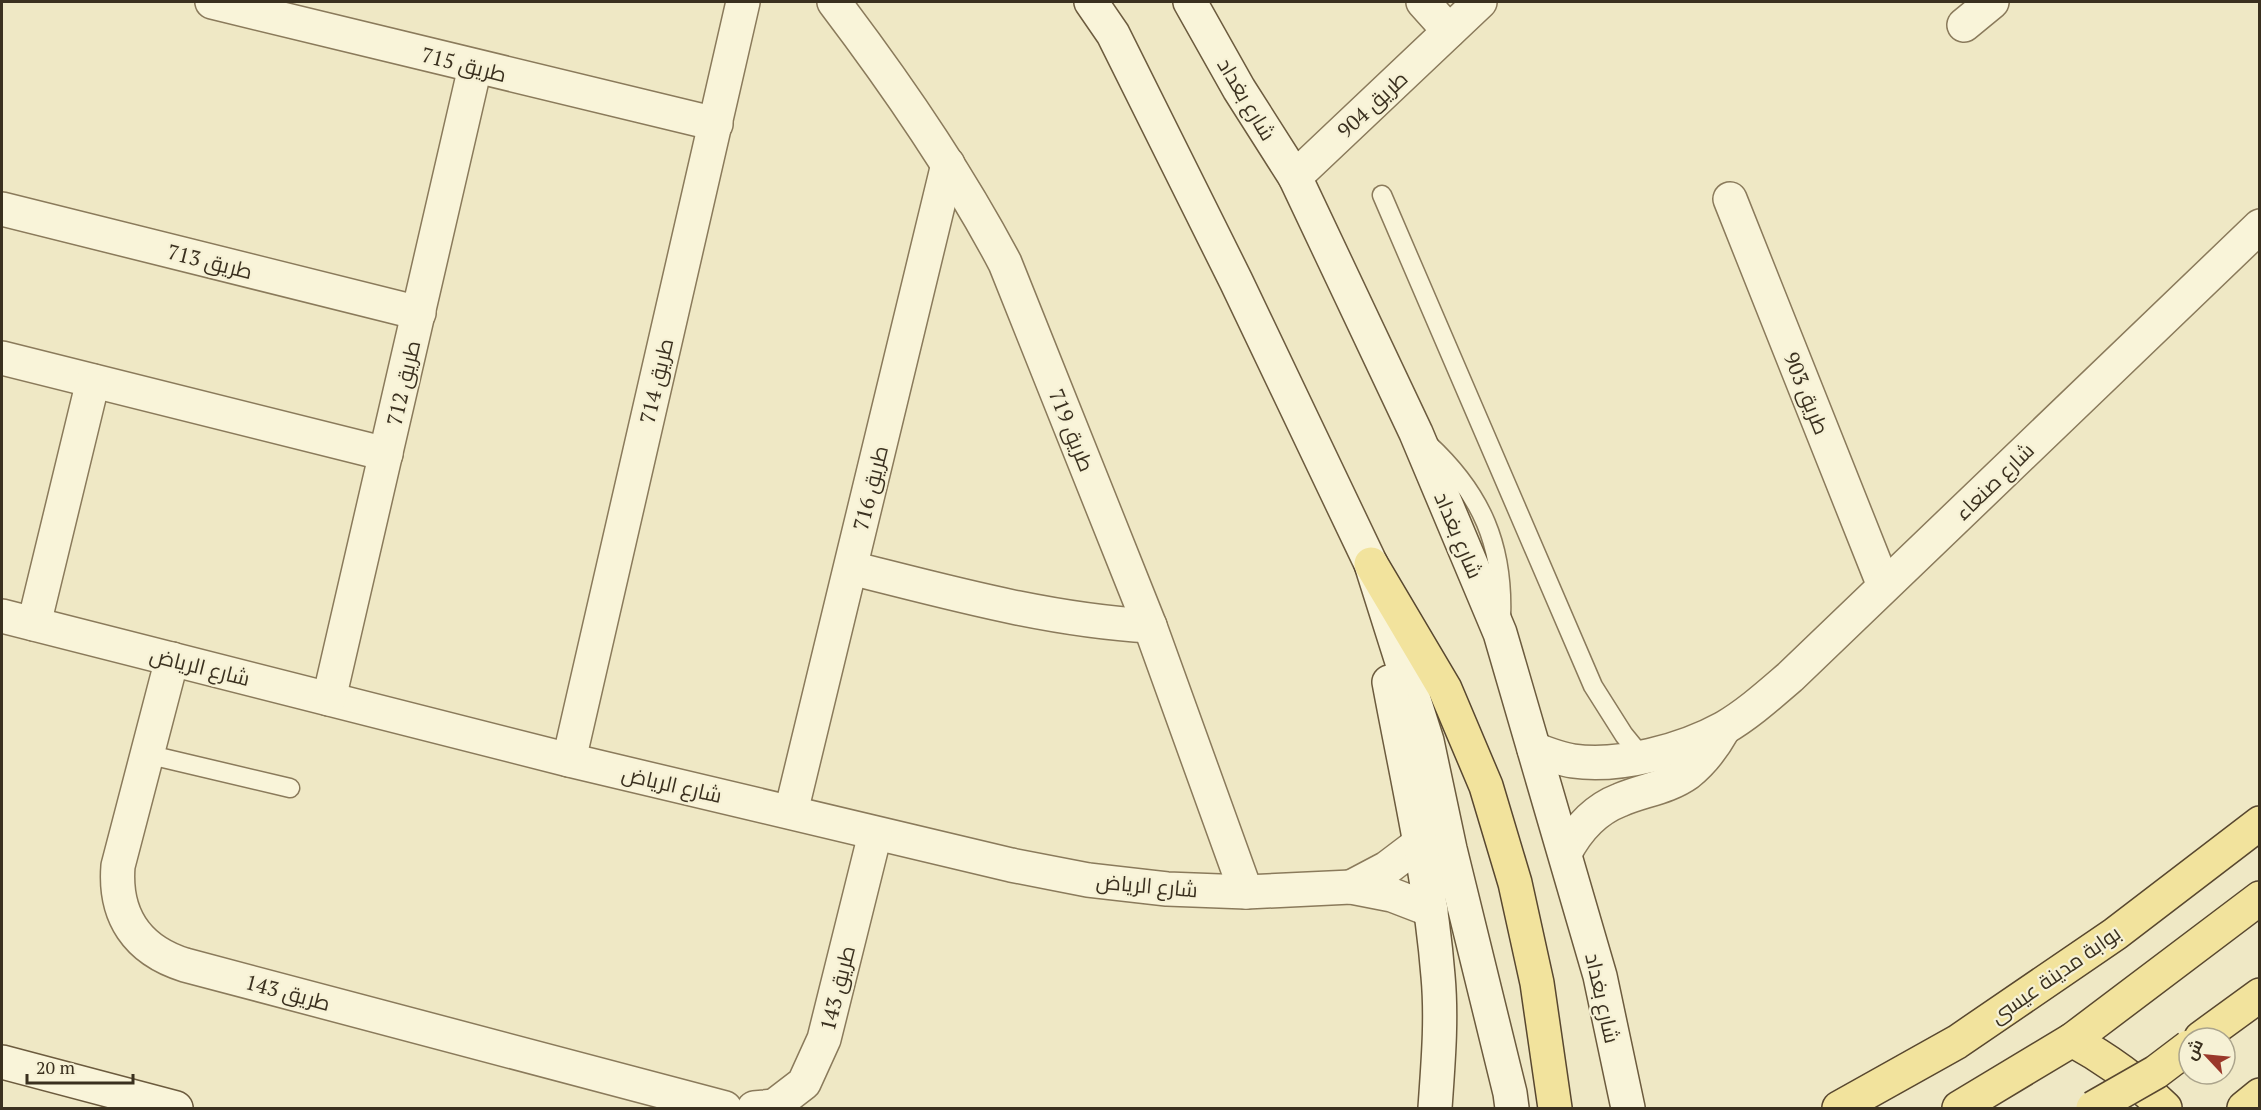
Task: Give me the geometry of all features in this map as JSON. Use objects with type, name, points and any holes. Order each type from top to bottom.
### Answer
[{"type":"main road","points":[[1371,564],[1445,689],[1486,786],[1515,883],[1537,983],[1555,1108]]},
{"type":"main road","name":"بوابة مدينة عيسى","points":[[1839,1108],[1967,1035],[2115,934],[2259,823]]},
{"type":"main road","points":[[1959,1108],[2072,1040],[2259,898]]},
{"type":"main road","points":[[2217,1026],[2259,995]]},
{"type":"main road","points":[[2072,1040],[2109,1060],[2165,1108]]},
{"type":"main road","points":[[2093,1108],[2156,1072],[2177,1056]]},
{"type":"main road","points":[[2244,1108],[2259,1095]]},
{"type":"street","name":"طريق 715","points":[[212,2],[716,124]]},
{"type":"street","name":"طريق 714","points":[[569,760],[743,2]]},
{"type":"street","name":"طريق 719","points":[[834,2],[916,113],[979,213],[1005,263],[1150,626],[1246,892]]},
{"type":"street","points":[[1091,2],[1113,34],[1209,227],[1371,564],[1426,741],[1512,1108]]},
{"type":"street","name":"شارع بغداد","points":[[1190,2],[1239,89],[1295,177],[1416,434],[1500,633],[1600,976],[1628,1108]]},
{"type":"street","points":[[1423,2],[1449,32]]},
{"type":"street","name":"طريق 904","points":[[1295,177],[1480,2]]},
{"type":"street","points":[[1964,25],[1992,2]]},
{"type":"street","name":"طريق 712","points":[[329,699],[476,67]]},
{"type":"street","name":"طريق 716","points":[[791,812],[948,164]]},
{"type":"street","name":"طريق 903","points":[[1730,199],[1884,586]]},
{"type":"street","name":"طريق 713","points":[[2,209],[419,314]]},
{"type":"street","name":"شارع صنعاء","points":[[1534,749],[1573,761],[1614,762],[1670,750],[1724,728],[1769,695],[2259,226]]},
{"type":"street","points":[[2,358],[386,454]]},
{"type":"street","points":[[34,624],[93,381]]},
{"type":"street","points":[[1371,564],[1381,639],[1431,910],[1439,978],[1440,1046],[1435,1108]]},
{"type":"street","points":[[851,568],[1023,610],[1108,623],[1150,626]]},
{"type":"street","name":"شارع الرياض","points":[[2,616],[569,760],[875,834],[1088,880],[1167,889],[1246,892],[1351,886],[1392,895],[1431,910]]},
{"type":"street","name":"طريق 143","points":[[172,659],[118,867],[117,881],[118,896],[129,926],[153,951],[168,960],[185,965],[725,1108]]},
{"type":"street","name":"شارع صنعاء","points":[[1564,853],[1582,826],[1606,806],[1620,799],[1654,790],[1688,773],[1708,752],[1724,728]]},
{"type":"street","name":"طريق 143","points":[[754,1108],[774,1106],[804,1083],[824,1039],[875,834]]},
{"type":"street","name":"شارع الرياض","points":[[1351,886],[1387,868],[1420,843]]},
{"type":"street","points":[[2,1062],[176,1108]]},
{"type":"lane","points":[[1382,195],[1593,686],[1624,735],[1642,757]]},
{"type":"lane","points":[[146,754],[290,788]]}]
